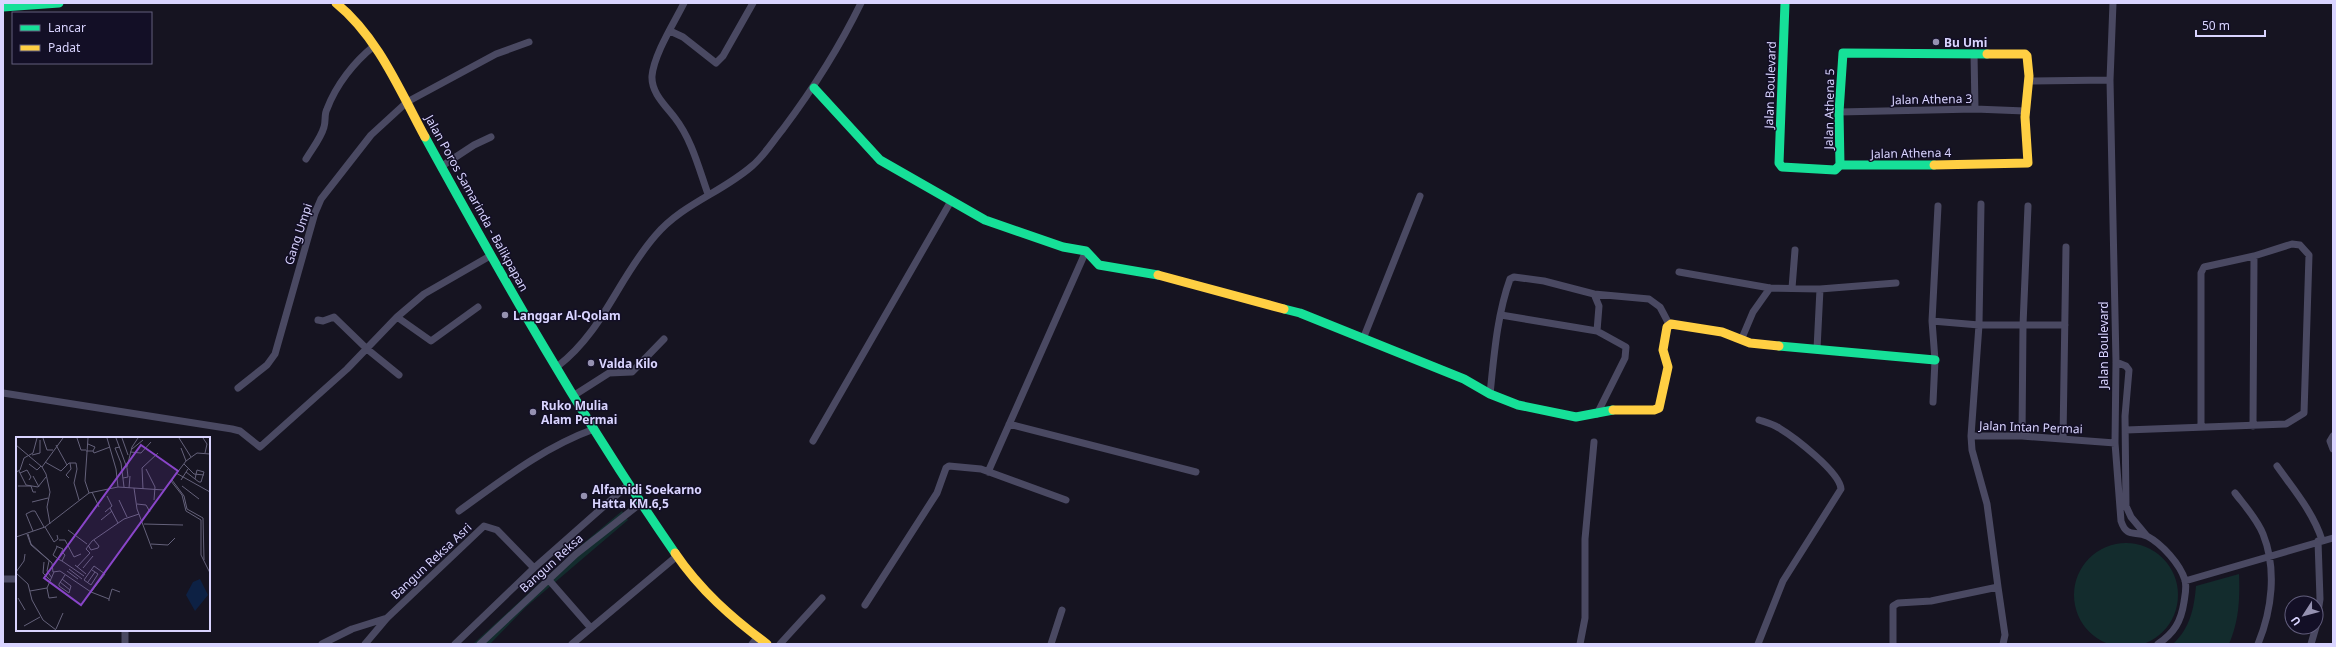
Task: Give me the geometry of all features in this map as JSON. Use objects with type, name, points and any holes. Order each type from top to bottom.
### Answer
[{"type":"main road","points":[[3,7],[17,4],[59,3]]},
{"type":"main road","name":"Jalan Poros Samarinda - Balikpapan","points":[[336,3],[353,17],[374,46],[407,102],[490,256],[558,366],[573,396],[628,485],[676,556],[710,596],[755,641],[766,644]]},
{"type":"main road","name":"Jalan Boulevard","points":[[1782,167],[1779,163],[1785,3]]},
{"type":"main road","name":"Jalan Athena 5","points":[[1840,165],[1839,112],[1842,55],[1845,53],[1974,53]]},
{"type":"main road","points":[[1974,53],[2025,54],[2028,58],[2029,82],[2025,111]]},
{"type":"main road","points":[[814,88],[865,146],[880,160],[985,220],[1063,247],[1086,251],[1099,265],[1167,276],[1300,313],[1464,379],[1490,394],[1518,405],[1576,417],[1597,414],[1609,410],[1654,410],[1659,408],[1668,367],[1663,350],[1669,324],[1700,327],[1742,338],[1750,343],[1935,360]]},
{"type":"main road","name":"Jalan Athena 4","points":[[1782,167],[1835,170],[1840,165],[1867,166],[2028,163],[2030,149],[2025,111]]},
{"type":"street","points":[[684,3],[654,66],[652,78],[661,100],[676,119],[691,148],[708,194]]},
{"type":"street","points":[[670,31],[683,37],[716,63],[723,56],[753,3]]},
{"type":"street","points":[[558,366],[576,351],[594,331],[632,267],[654,237],[676,214],[754,166],[814,88],[860,3]]},
{"type":"street","name":"Jalan Boulevard","points":[[2113,3],[2110,80],[2116,362],[2114,443],[2124,529],[2129,533],[2146,535],[2166,551],[2185,581]]},
{"type":"street","name":"Gang Umpi","points":[[238,388],[267,365],[275,354],[298,269],[321,199],[371,135],[407,102],[496,54],[529,42]]},
{"type":"street","points":[[306,159],[323,131],[326,110],[340,82],[351,72],[358,60],[374,46]]},
{"type":"street","points":[[1974,53],[1974,109]]},
{"type":"street","points":[[2029,82],[2110,80]]},
{"type":"street","name":"Jalan Athena 3","points":[[1839,112],[1974,109],[2025,111]]},
{"type":"street","points":[[442,166],[477,143],[491,138]]},
{"type":"street","points":[[1363,339],[1420,196]]},
{"type":"street","points":[[813,441],[951,201]]},
{"type":"street","points":[[1981,204],[1979,325],[1971,436],[1972,450],[1987,504],[2004,635],[2003,644]]},
{"type":"street","points":[[1933,402],[1935,360],[1932,321],[1938,206]]},
{"type":"street","points":[[2022,436],[2023,325],[2028,206]]},
{"type":"street","points":[[2126,430],[2286,424],[2304,413],[2308,254],[2300,245],[2292,244],[2254,256],[2208,265],[2201,273],[2200,427]]},
{"type":"street","points":[[2062,438],[2066,247]]},
{"type":"street","points":[[1792,288],[1795,250]]},
{"type":"street","points":[[988,472],[1086,251]]},
{"type":"street","points":[[3,393],[232,429],[240,432],[260,447],[367,349],[397,317],[424,294],[490,256]]},
{"type":"street","points":[[2253,426],[2254,256]]},
{"type":"street","points":[[1679,272],[1770,288],[1820,289],[1896,283]]},
{"type":"street","points":[[1490,394],[1494,355],[1505,292],[1510,279],[1514,277],[1544,281],[1594,294],[1648,299],[1655,302],[1669,324]]},
{"type":"street","points":[[1742,338],[1753,312],[1770,288]]},
{"type":"street","points":[[1817,350],[1820,289]]},
{"type":"street","points":[[1594,294],[1599,306],[1597,331]]},
{"type":"street","points":[[397,317],[431,341],[478,307]]},
{"type":"street","points":[[1501,315],[1597,331],[1620,342],[1626,347],[1627,351],[1612,386],[1597,414]]},
{"type":"street","points":[[318,320],[323,321],[334,317],[367,349],[399,375]]},
{"type":"street","points":[[1932,321],[1979,325],[2065,325]]},
{"type":"street","points":[[573,396],[609,373],[632,372],[664,339]]},
{"type":"street","points":[[2116,362],[2126,366],[2129,370],[2126,430],[2126,506],[2131,517],[2146,535]]},
{"type":"street","points":[[1758,644],[1783,581],[1841,489],[1841,482],[1818,458],[1779,427],[1759,420]]},
{"type":"street","points":[[1009,424],[1196,472]]},
{"type":"street","points":[[459,511],[525,464],[573,437],[594,429]]},
{"type":"street","name":"Jalan Intan Permai","points":[[1971,436],[2022,436],[2114,443]]},
{"type":"street","points":[[2333,436],[2330,441],[2333,449]]},
{"type":"street","points":[[1580,644],[1585,618],[1585,539],[1594,442]]},
{"type":"street","points":[[2277,466],[2317,524],[2320,541],[2320,595]]},
{"type":"street","points":[[865,605],[937,493],[946,468],[956,467],[988,472],[1066,500]]},
{"type":"street","points":[[455,644],[534,568],[628,485]]},
{"type":"street","points":[[2236,493],[2263,533],[2270,556],[2271,599],[2264,628],[2258,644]]},
{"type":"street","name":"Bangun Reksa","points":[[480,644],[548,579],[641,503]]},
{"type":"street","name":"Bangun Reksa Asri","points":[[365,644],[387,618],[484,526],[497,530],[534,568]]},
{"type":"street","points":[[2158,644],[2167,638],[2179,624],[2184,603],[2185,581],[2333,538]]},
{"type":"street","points":[[572,644],[590,627],[676,556]]},
{"type":"street","points":[[3,579],[16,579]]},
{"type":"street","points":[[548,579],[590,627]]},
{"type":"street","points":[[1893,644],[1892,614],[1894,606],[1898,603],[1931,601],[1998,587]]},
{"type":"street","points":[[780,644],[822,598]]},
{"type":"street","points":[[1051,644],[1062,610]]},
{"type":"street","points":[[322,644],[352,629],[387,618]]},
{"type":"street","points":[[125,631],[125,644]]},
{"type":"green space","points":[[622,511],[628,520],[526,607],[490,644],[473,644],[586,541]]},
{"type":"green space","points":[[2126,543],[2146,547],[2163,558],[2174,575],[2178,595],[2174,615],[2163,632],[2146,643],[2126,647],[2106,643],[2089,632],[2078,615],[2074,595],[2078,575],[2089,558],[2106,547]]},
{"type":"green space","points":[[2239,574],[2238,610],[2235,627],[2229,644],[2173,644],[2179,638],[2190,618],[2196,586]]},
{"type":"traffic: fast","points":[[3,7],[59,3]]},
{"type":"traffic: fast","points":[[1785,3],[1779,163],[1782,167],[1835,170],[1840,165],[1934,165]]},
{"type":"traffic: fast","points":[[1840,165],[1839,112],[1843,53],[1987,54]]},
{"type":"traffic: fast","points":[[814,88],[880,160],[985,220],[1063,247],[1086,251],[1099,265],[1158,275]]},
{"type":"traffic: fast","points":[[425,137],[514,296],[576,400],[608,452],[675,553]]},
{"type":"traffic: fast","points":[[1284,309],[1300,313],[1464,379],[1490,394],[1518,405],[1576,417],[1613,410]]},
{"type":"traffic: fast","points":[[1779,346],[1935,360]]},
{"type":"traffic: slow","points":[[336,3],[351,17],[376,48],[397,83],[425,137]]},
{"type":"traffic: slow","points":[[1934,165],[2028,163],[2025,117],[2029,76],[2027,56],[2025,54],[1987,54]]},
{"type":"traffic: slow","points":[[1158,275],[1284,309]]},
{"type":"traffic: slow","points":[[1613,410],[1654,410],[1659,408],[1668,367],[1663,350],[1667,327],[1671,324],[1722,332],[1750,343],[1779,346]]},
{"type":"traffic: slow","points":[[675,553],[695,579],[717,603],[767,644]]},
{"type":"place","name":"Bu Umi","points":[[1936,42]]},
{"type":"place","name":"Langgar Al-Qolam","points":[[505,315]]},
{"type":"place","name":"Valda Kilo","points":[[591,363]]},
{"type":"place","name":"Ruko Mulia Alam Permai","points":[[533,412]]},
{"type":"place","name":"Alfamidi Soekarno Hatta KM.6,5","points":[[584,496]]}]
